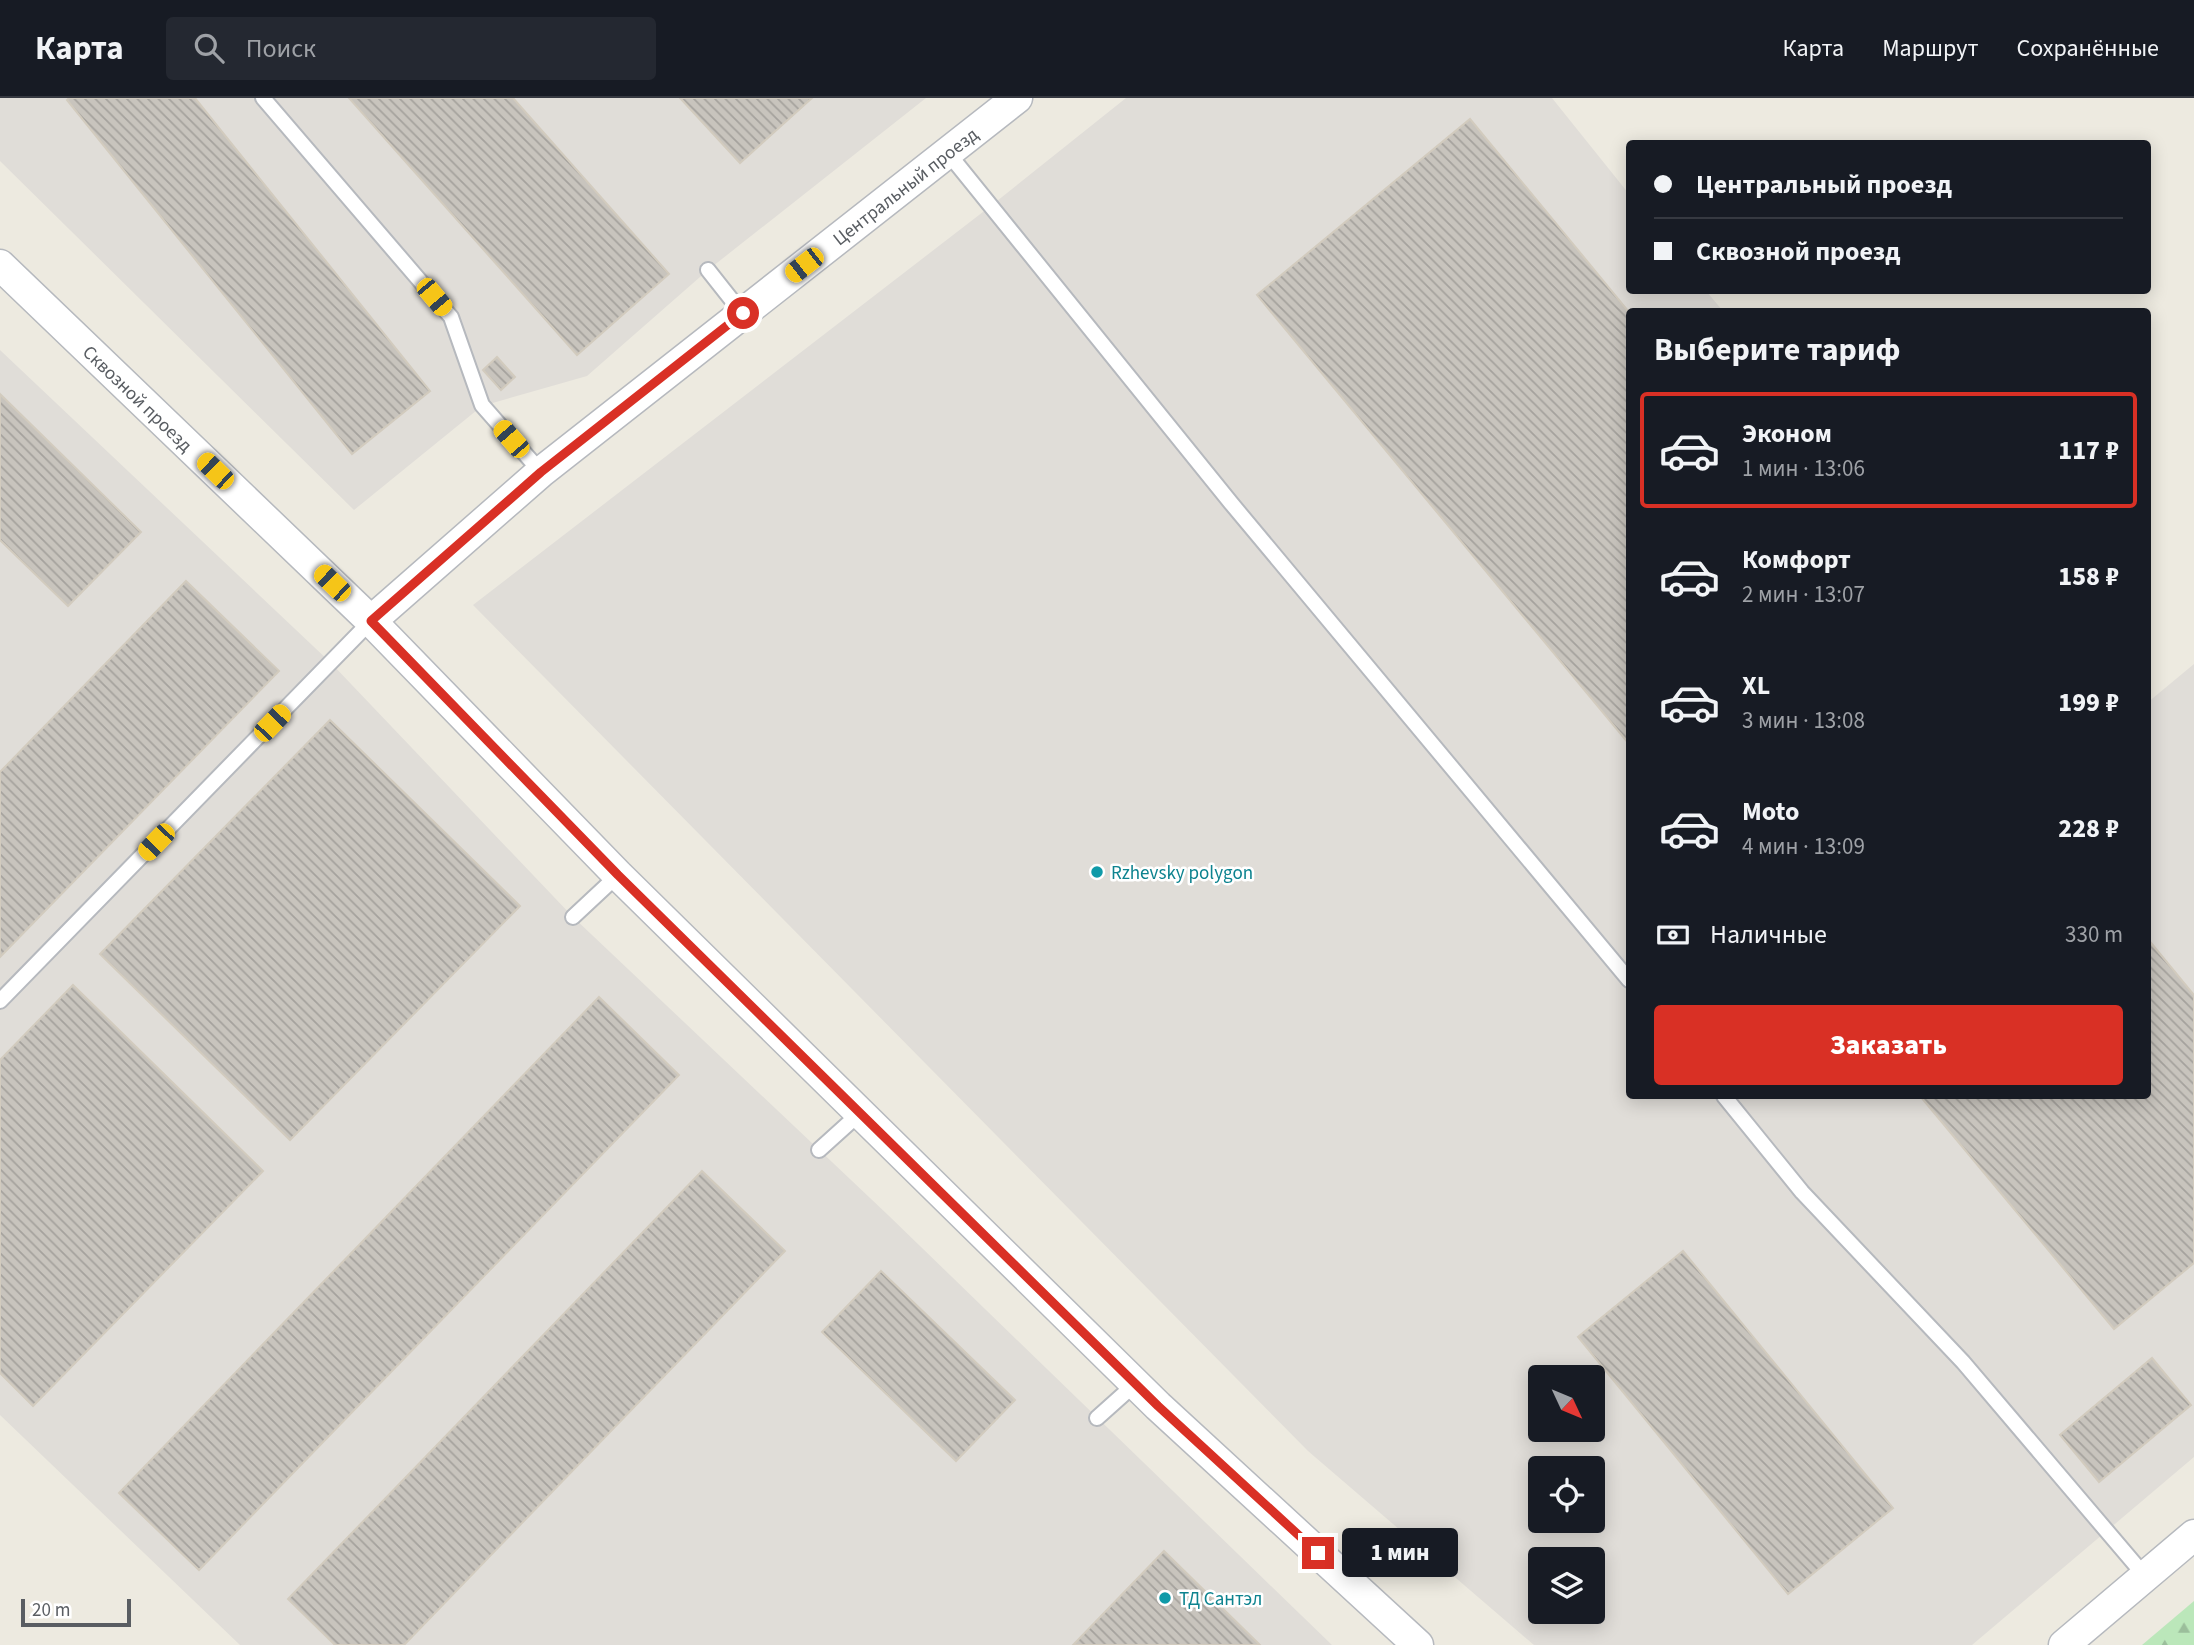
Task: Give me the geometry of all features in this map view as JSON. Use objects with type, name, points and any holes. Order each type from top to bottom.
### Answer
[{"type":"street","name":"Центральный проезд","points":[[371,621],[541,472],[1017,98]]},
{"type":"street","name":"Сквозной проезд","points":[[0,265],[371,621],[618,875],[1135,1384],[1418,1645]]},
{"type":"street","points":[[2064,1645],[2194,1535]]},
{"type":"lane","points":[[263,98],[451,317],[482,405],[541,472]]},
{"type":"lane","points":[[948,153],[1231,503],[1626,976]]},
{"type":"lane","points":[[708,270],[743,313]]},
{"type":"lane","points":[[0,1001],[371,621]]},
{"type":"lane","points":[[573,917],[618,875]]},
{"type":"lane","points":[[1726,1099],[1802,1192],[1963,1362],[2145,1576]]},
{"type":"lane","points":[[819,1150],[860,1112]]},
{"type":"lane","points":[[1097,1418],[1135,1384]]},
{"type":"shaded area","points":[[0,98],[926,98],[708,270],[587,376],[482,406],[354,510],[0,161]]},
{"type":"shaded area","points":[[1126,98],[1552,98],[1626,190],[1626,294],[1709,294],[1720,308],[1626,308],[1626,1099],[2151,1099],[2151,700],[2194,664],[2194,1457],[1972,1645],[1534,1645],[1308,1451],[473,605],[992,205]]},
{"type":"shaded area","points":[[0,350],[331,663],[573,917],[888,1215],[1332,1645],[240,1645],[0,1415]]},
{"type":"green space","points":[[2194,1601],[2194,1645],[2142,1645]]},
{"type":"building","points":[[195,98],[430,391],[352,454],[67,100]]},
{"type":"building","points":[[349,98],[513,98],[669,274],[577,355]]},
{"type":"building","points":[[680,98],[812,98],[740,163]]},
{"type":"building","points":[[1470,119],[1626,308],[1626,740],[1257,295]]},
{"type":"building","points":[[497,357],[515,377],[501,390],[483,370]]},
{"type":"building","points":[[0,394],[141,532],[68,606],[0,540]]},
{"type":"building","points":[[186,581],[279,671],[0,957],[0,772]]},
{"type":"building","points":[[330,720],[520,906],[290,1140],[100,954]]},
{"type":"building","points":[[2151,943],[2194,995],[2194,1263],[2114,1329],[1922,1099],[2151,1099]]},
{"type":"building","points":[[73,985],[263,1171],[33,1406],[0,1373],[0,1060]]},
{"type":"building","points":[[599,997],[679,1075],[199,1570],[119,1493]]},
{"type":"building","points":[[702,1171],[785,1251],[404,1645],[335,1645],[288,1599]]},
{"type":"building","points":[[1683,1251],[1893,1508],[1788,1594],[1605,1370],[1605,1365],[1601,1365],[1578,1337]]},
{"type":"building","points":[[881,1271],[1015,1400],[956,1461],[822,1332]]},
{"type":"building","points":[[2152,1358],[2191,1405],[2099,1482],[2060,1435]]},
{"type":"building","name":"ТД Сантэл","points":[[1164,1551],[1260,1645],[1073,1645]]},
{"type":"place","name":"Rzhevsky polygon","points":[[1097,872]]},
{"type":"place","name":"ТД Сантэл","points":[[1165,1598]]},
{"type":"route","points":[[743,313],[541,472],[371,621],[618,875],[1158,1406],[1318,1553]]}]
